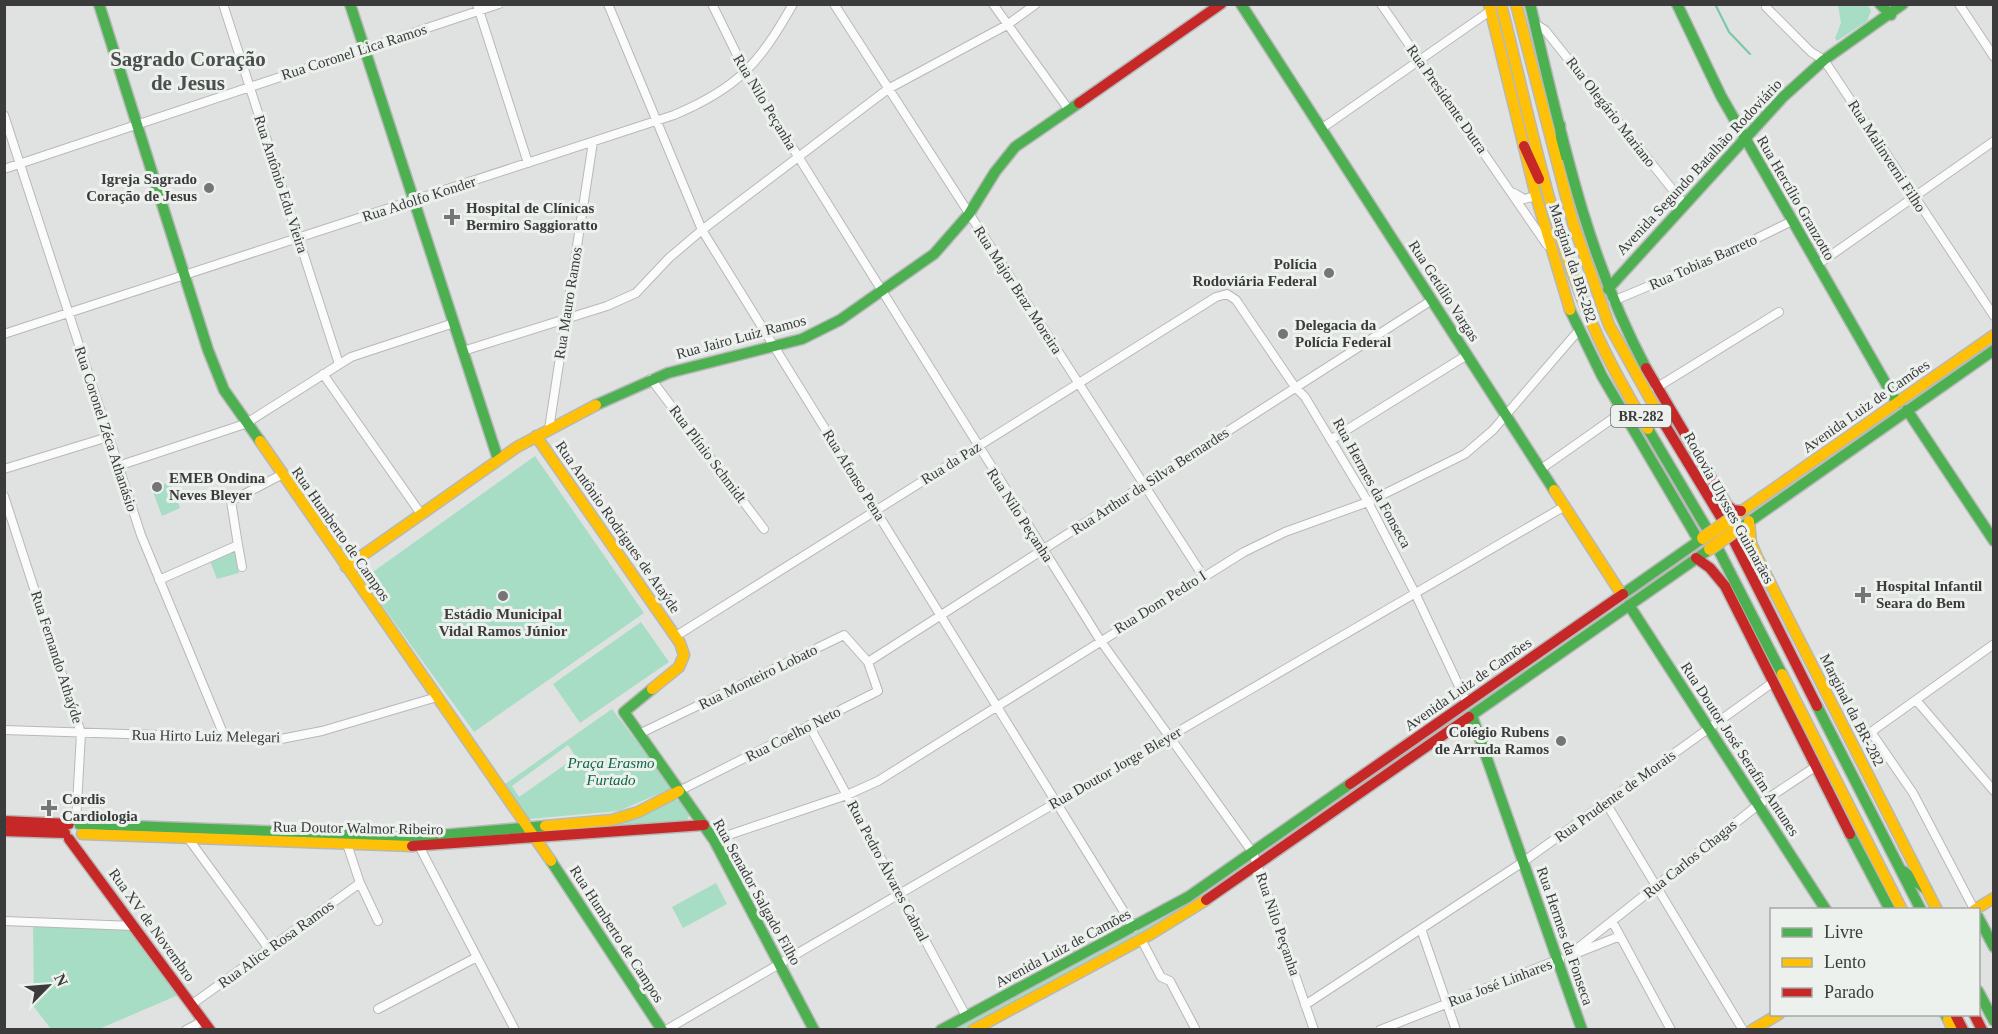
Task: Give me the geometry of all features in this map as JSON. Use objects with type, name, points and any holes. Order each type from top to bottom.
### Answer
[{"type":"main road","name":"Rua Humberto de Campos","points":[[99,4],[218,377],[245,424],[533,833],[664,1029]]},
{"type":"main road","points":[[350,4],[498,459]]},
{"type":"main road","name":"Rua Jairo Luiz Ramos","points":[[346,567],[498,459],[549,429],[651,379],[691,366],[774,347],[821,331],[882,293],[934,254],[969,214],[1005,158],[1020,143],[1221,4]]},
{"type":"main road","name":"Rua Getúlio Vargas","points":[[1240,4],[1626,600]]},
{"type":"main road","name":"Rodovia Ulysses Guimarães","points":[[1516,4],[1588,272],[1619,346],[1728,529],[1920,908]]},
{"type":"main road","name":"Marginal da BR-282","points":[[1530,4],[1586,224],[1613,301],[1656,388],[1727,505],[1740,520],[1936,908]]},
{"type":"main road","name":"Rua Hercílio Granzotto","points":[[1677,4],[1713,82],[1896,403]]},
{"type":"main road","points":[[1880,4],[1891,15]]},
{"type":"main road","name":"Avenida Segundo Batalhão Rodoviário","points":[[1608,289],[1744,137],[1783,97],[1824,60],[1891,15],[1903,4]]},
{"type":"main road","name":"Rodovia Ulysses Guimarães","points":[[1494,7],[1578,289],[1608,358],[1713,539],[1901,908]]},
{"type":"main road","name":"Marginal da BR-282","points":[[1494,7],[1536,196],[1551,252],[1579,330],[1623,412],[1704,543]]},
{"type":"main road","points":[[1560,124],[1564,187]]},
{"type":"main road","points":[[1524,146],[1552,202]]},
{"type":"main road","name":"Avenida Luiz de Camões","points":[[1740,520],[1896,403],[1994,335]]},
{"type":"main road","name":"Avenida Luiz de Camões","points":[[973,1029],[1142,939],[1258,866],[1472,716],[1704,543],[1866,439],[1994,350]]},
{"type":"main road","points":[[1896,403],[1903,405],[1915,402],[1959,374]]},
{"type":"main road","points":[[1907,410],[1994,541]]},
{"type":"main road","points":[[1866,439],[1866,434],[1876,425],[1884,412]]},
{"type":"main road","name":"Rua Antônio Rodrigues de Ataýde","points":[[536,436],[676,636]]},
{"type":"main road","name":"Avenida Luiz de Camões","points":[[941,1029],[1134,928],[1188,897],[1467,703],[1626,600],[1696,558],[1704,543]]},
{"type":"main road","points":[[1696,558],[1710,567],[1725,586],[1772,683],[1890,908]]},
{"type":"main road","name":"Rua Doutor José Serafim Antunes","points":[[1626,600],[1825,908]]},
{"type":"main road","name":"Rua Senador Salgado Filho","points":[[676,636],[682,648],[683,662],[673,673],[624,712],[714,840],[814,1029]]},
{"type":"main road","name":"Rua Hermes da Fonseca","points":[[1472,716],[1523,862],[1563,958],[1582,1029]]},
{"type":"main road","name":"Rua Doutor Walmor Ribeiro","points":[[4,821],[188,838],[420,846],[533,833],[621,818],[680,790]]},
{"type":"main road","name":"Rua Doutor Walmor Ribeiro","points":[[4,831],[74,829],[419,837],[704,825]]},
{"type":"main road","name":"Rua XV de Novembro","points":[[74,829],[134,926],[206,1025]]},
{"type":"main road","points":[[1880,866],[1891,908]]},
{"type":"main road","points":[[1900,869],[1927,890]]},
{"type":"main road","points":[[1976,908],[1994,898]]},
{"type":"main road","points":[[1980,921],[1994,947]]},
{"type":"main road","points":[[1980,995],[1994,1021]]},
{"type":"main road","points":[[1752,1029],[1775,1016]]},
{"type":"main road","points":[[1951,1021],[1963,1029]]},
{"type":"street","name":"Rua Antônio Edu Vieira","points":[[223,4],[339,364]]},
{"type":"street","name":"Rua Coronel Lica Ramos","points":[[4,169],[478,8],[498,4]]},
{"type":"street","name":"Rua Afonso Pena","points":[[608,4],[702,230],[1134,928]]},
{"type":"street","name":"Rua Nilo Peçanha","points":[[712,4],[746,74],[1042,550],[1100,640],[1253,853],[1314,1029]]},
{"type":"street","name":"Rua Adolfo Konder","points":[[4,334],[657,121],[701,103],[746,74],[765,52],[793,4]]},
{"type":"street","name":"Rua Major Braz Moreira","points":[[834,4],[1203,576]]},
{"type":"street","points":[[993,4],[1069,110]]},
{"type":"street","points":[[463,351],[566,320],[636,293],[675,252],[702,230],[888,89],[1007,25],[1036,4]]},
{"type":"street","name":"Rua Presidente Dutra","points":[[1381,4],[1551,252]]},
{"type":"street","points":[[1959,4],[1994,57]]},
{"type":"street","points":[[1321,129],[1494,7]]},
{"type":"street","name":"Rua Malinverni Filho","points":[[1766,7],[1811,52],[1824,60],[1994,316]]},
{"type":"street","points":[[478,8],[528,163]]},
{"type":"street","name":"Rua Olegário Mariano","points":[[1534,23],[1545,30],[1684,204]]},
{"type":"street","name":"Rua Coronel Zéca Athanásio","points":[[4,115],[118,466],[159,580],[225,738]]},
{"type":"street","points":[[1817,265],[1994,141]]},
{"type":"street","name":"Rua Mauro Ramos","points":[[549,429],[593,142]]},
{"type":"street","points":[[1512,193],[1524,199],[1536,196]]},
{"type":"street","name":"Rua Tobias Barreto","points":[[1613,301],[1725,254],[1792,221]]},
{"type":"street","name":"Rua da Paz","points":[[676,636],[1216,297],[1227,294]]},
{"type":"street","name":"Rua Hermes da Fonseca","points":[[1227,294],[1236,300],[1332,439],[1368,502],[1415,593],[1467,703]]},
{"type":"street","name":"Rua Arthur da Silva Bernardes","points":[[868,662],[1432,300]]},
{"type":"street","points":[[1656,388],[1779,312]]},
{"type":"street","points":[[118,466],[245,424],[339,364],[362,352],[454,323]]},
{"type":"street","name":"Rua Dom Pedro I","points":[[714,840],[847,795],[878,781],[1100,640],[1264,541],[1368,502],[1451,463],[1478,443],[1506,414],[1579,330]]},
{"type":"street","points":[[1332,439],[1467,355]]},
{"type":"street","points":[[323,374],[421,514]]},
{"type":"street","name":"Rua Plínio Schmidt","points":[[651,379],[764,529]]},
{"type":"street","points":[[1541,469],[1623,412]]},
{"type":"street","points":[[4,469],[108,437]]},
{"type":"street","points":[[242,567],[231,501],[281,475]]},
{"type":"street","name":"Rua Fernando Athaýde","points":[[4,496],[81,733],[74,829]]},
{"type":"street","name":"Rua Doutor Jorge Bleyer","points":[[664,1029],[1565,506]]},
{"type":"street","points":[[159,580],[238,545]]},
{"type":"street","name":"Rua Monteiro Lobato","points":[[639,734],[844,635],[868,662]]},
{"type":"street","points":[[1973,908],[1913,793],[1872,732],[1994,644]]},
{"type":"street","name":"Rua Coelho Neto","points":[[680,790],[878,691],[868,662]]},
{"type":"street","name":"Rua Prudente de Morais","points":[[1305,1005],[1523,862],[1772,683]]},
{"type":"street","name":"Rua Hirto Luiz Melegari","points":[[4,730],[281,739],[299,736],[437,696]]},
{"type":"street","points":[[1916,700],[1994,791]]},
{"type":"street","name":"Rua Pedro Álvares Cabral","points":[[809,725],[966,1016]]},
{"type":"street","name":"Rua Carlos Chagas","points":[[1563,958],[1758,805],[1815,766]]},
{"type":"street","points":[[1606,803],[1743,1029]]},
{"type":"street","points":[[188,838],[269,949]]},
{"type":"street","points":[[347,844],[360,884],[378,921]]},
{"type":"street","points":[[420,846],[515,1029]]},
{"type":"street","name":"Rua Alice Rosa Ramos","points":[[191,1005],[360,884]]},
{"type":"street","points":[[4,921],[134,926]]},
{"type":"street","points":[[1612,921],[1671,1029]]},
{"type":"street","points":[[1421,929],[1456,1029]]},
{"type":"street","name":"Rua José Linhares","points":[[1380,1029],[1620,936]]},
{"type":"street","points":[[1142,939],[1161,977],[1170,981],[1196,1029]]},
{"type":"street","points":[[378,1009],[477,957]]},
{"type":"street","points":[[186,1029],[206,1025]]},
{"type":"green space","points":[[1838,5],[1868,5],[1871,11],[1867,21],[1837,41],[1835,38],[1841,23]]},
{"type":"green space","name":"Estádio Municipal Vidal Ramos Júnior","points":[[535,456],[644,613],[474,732],[363,579]]},
{"type":"green space","points":[[170,482],[180,508],[162,516],[152,489]]},
{"type":"green space","points":[[235,550],[239,573],[217,579],[210,561]]},
{"type":"green space","points":[[641,622],[669,662],[580,723],[553,684]]},
{"type":"green space","name":"Praça Erasmo Furtado","points":[[612,709],[672,788],[619,811],[529,819],[505,784]],"holes":[[[568,745],[576,757],[519,797],[512,786]]]},
{"type":"green space","points":[[674,799],[679,801],[690,814],[687,820],[538,834],[537,830],[625,822]]},
{"type":"green space","points":[[716,883],[727,904],[683,928],[672,907]]},
{"type":"green space","points":[[1192,902],[1196,904],[964,1029],[954,1030]]},
{"type":"green space","points":[[33,922],[134,926],[183,993],[99,1029],[51,1029],[34,1007]]},
{"type":"waterway","points":[[1715,4],[1729,32],[1750,54]]},
{"type":"traffic: fast","points":[[99,4],[208,350],[224,390],[260,441]]},
{"type":"traffic: fast","points":[[350,4],[498,459]]},
{"type":"traffic: fast","points":[[1241,4],[1554,490]]},
{"type":"traffic: fast","points":[[1530,4],[1564,144],[1590,236],[1606,281],[1646,368]]},
{"type":"traffic: fast","points":[[1677,4],[1721,96],[1897,403]]},
{"type":"traffic: fast","points":[[1880,4],[1891,15]]},
{"type":"traffic: fast","points":[[1608,289],[1783,97],[1824,60],[1903,4]]},
{"type":"traffic: fast","points":[[596,405],[668,373],[802,339],[840,320],[934,254],[969,214],[995,172],[1015,147],[1079,103]]},
{"type":"traffic: fast","points":[[1560,125],[1562,155]]},
{"type":"traffic: fast","points":[[1570,310],[1602,376],[1699,541]]},
{"type":"traffic: fast","points":[[1743,526],[1994,350]]},
{"type":"traffic: fast","points":[[1907,410],[1994,541]]},
{"type":"traffic: fast","points":[[1648,429],[1713,539],[1782,674]]},
{"type":"traffic: fast","points":[[1623,594],[1703,538]]},
{"type":"traffic: fast","points":[[1469,717],[1710,549]]},
{"type":"traffic: fast","points":[[1629,605],[1825,908]]},
{"type":"traffic: fast","points":[[652,689],[624,712],[714,840],[814,1030]]},
{"type":"traffic: fast","points":[[1817,706],[1920,908]]},
{"type":"traffic: fast","points":[[1472,716],[1582,1030]]},
{"type":"traffic: fast","points":[[941,1030],[1188,897],[1350,784]]},
{"type":"traffic: fast","points":[[79,824],[419,837],[545,826]]},
{"type":"traffic: fast","points":[[1850,834],[1889,908]]},
{"type":"traffic: fast","points":[[551,861],[662,1030]]},
{"type":"traffic: fast","points":[[1903,871],[1927,890]]},
{"type":"traffic: fast","points":[[1980,921],[1994,947]]},
{"type":"traffic: fast","points":[[1980,995],[1994,1021]]},
{"type":"traffic: slow","points":[[1489,4],[1536,196],[1570,310]]},
{"type":"traffic: slow","points":[[1501,4],[1549,198],[1573,274],[1607,356],[1648,429]]},
{"type":"traffic: slow","points":[[1516,4],[1573,223],[1609,325],[1662,420]]},
{"type":"traffic: slow","points":[[1736,515],[1994,335]]},
{"type":"traffic: slow","points":[[346,567],[517,447],[596,405]]},
{"type":"traffic: slow","points":[[536,436],[680,643],[684,655],[679,667],[652,689]]},
{"type":"traffic: slow","points":[[260,441],[551,861]]},
{"type":"traffic: slow","points":[[1554,490],[1622,595]]},
{"type":"traffic: slow","points":[[1703,538],[1732,518]]},
{"type":"traffic: slow","points":[[1749,521],[1751,543],[1758,559],[1936,908]]},
{"type":"traffic: slow","points":[[1710,549],[1739,528]]},
{"type":"traffic: slow","points":[[1782,674],[1901,908]]},
{"type":"traffic: slow","points":[[545,826],[612,820],[638,812],[679,791]]},
{"type":"traffic: slow","points":[[82,834],[412,846]]},
{"type":"traffic: slow","points":[[1977,908],[1994,898]]},
{"type":"traffic: slow","points":[[973,1030],[1151,934],[1206,900]]},
{"type":"traffic: slow","points":[[1752,1030],[1776,1016]]},
{"type":"traffic: slow","points":[[1948,1019],[1953,1030]]},
{"type":"traffic: jam","points":[[1079,103],[1221,4]]},
{"type":"traffic: jam","points":[[1524,146],[1539,179]]},
{"type":"traffic: jam","points":[[1646,368],[1727,505],[1733,510],[1741,511]]},
{"type":"traffic: jam","points":[[1662,420],[1728,529],[1817,706]]},
{"type":"traffic: jam","points":[[1696,558],[1710,568],[1725,586],[1850,834]]},
{"type":"traffic: jam","points":[[1350,784],[1623,594]]},
{"type":"traffic: jam","points":[[1206,900],[1469,717]]},
{"type":"traffic: jam","points":[[4,821],[69,824]]},
{"type":"traffic: jam","points":[[412,846],[704,825]]},
{"type":"traffic: jam","points":[[4,831],[65,833]]},
{"type":"traffic: jam","points":[[69,839],[210,1030]]},
{"type":"traffic: jam","points":[[1956,1016],[1963,1030]]},
{"type":"traffic: jam","points":[[1975,1016],[1982,1030]]},
{"type":"place","name":"Igreja Sagrado Coração de Jesus","points":[[209,188]]},
{"type":"place","name":"Hospital de Clínicas Bermiro Saggioratto","points":[[452,217]]},
{"type":"place","name":"Polícia Rodoviária Federal","points":[[1329,273]]},
{"type":"place","name":"Delegacia da Polícia Federal","points":[[1283,334]]},
{"type":"place","name":"EMEB Ondina Neves Bleyer","points":[[157,487]]},
{"type":"place","name":"Hospital Infantil Seara do Bem","points":[[1863,595]]},
{"type":"place","name":"Estádio Municipal Vidal Ramos Júnior","points":[[503,596]]},
{"type":"place","name":"Colégio Rubens de Arruda Ramos","points":[[1561,741]]},
{"type":"place","name":"Cordis Cardiologia","points":[[49,808]]},
{"type":"district","name":"Sagrado Coração de Jesus","points":[[188,71]]}]
